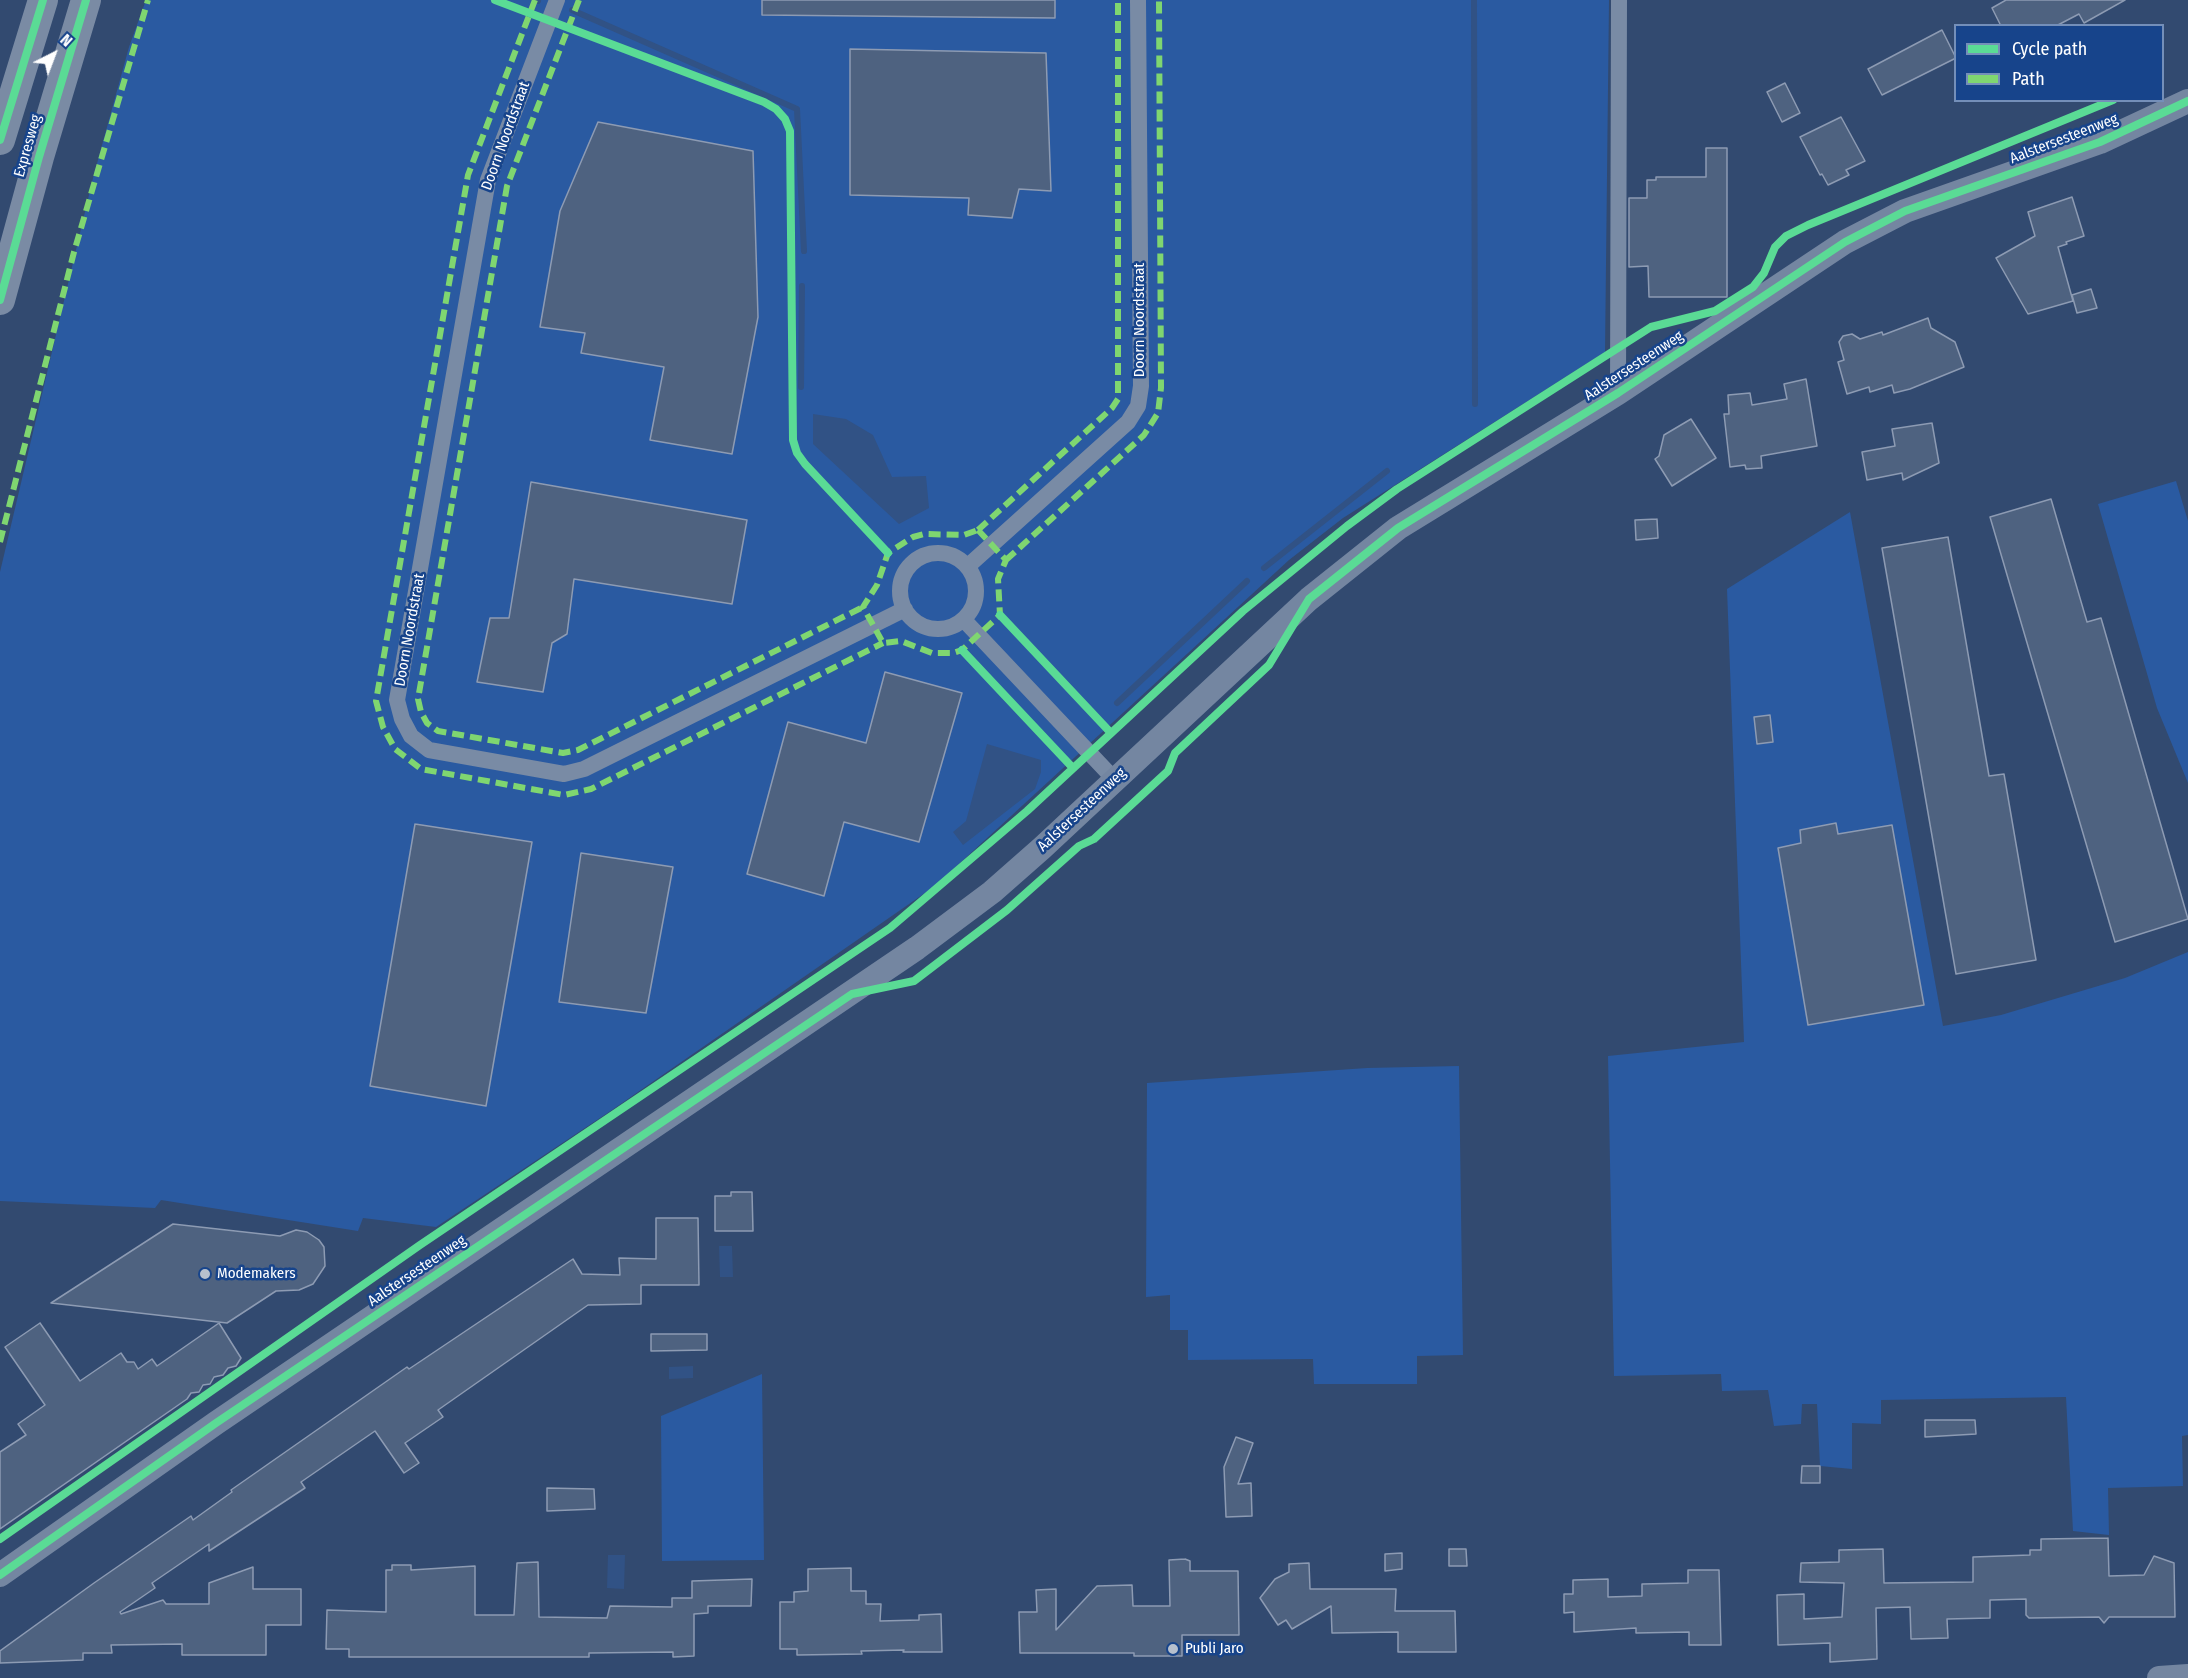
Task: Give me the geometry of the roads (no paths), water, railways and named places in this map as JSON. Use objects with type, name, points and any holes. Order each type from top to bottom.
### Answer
[{"type":"highway","name":"Expresweg","points":[[0,140],[43,0]]},
{"type":"highway","name":"Expresweg","points":[[0,300],[39,157],[86,0]]},
{"type":"main road","name":"Aalstersesteenweg","points":[[0,1575],[216,1423],[917,948],[992,892],[1309,598],[1398,528],[1618,393],[1845,242],[1905,211],[2100,142],[2188,101]]},
{"type":"main road","points":[[2159,1678],[2188,1676]]},
{"type":"street","name":"Doorn Noordstraat","points":[[557,0],[488,180],[397,700],[402,719],[411,736],[429,750],[564,774],[585,770],[904,609]]},
{"type":"street","name":"Doorn Noordstraat","points":[[968,566],[1128,422],[1138,406],[1140,386],[1138,0]]},
{"type":"street","points":[[1618,393],[1619,0]]},
{"type":"street","points":[[944,553],[968,566],[974,578],[976,592],[972,609],[964,620],[940,629],[928,628],[911,618],[900,598],[902,578],[908,567],[920,557],[944,553]]},
{"type":"street","points":[[964,620],[1114,779]]},
{"type":"waterway","points":[[1474,0],[1475,404]]},
{"type":"waterway","points":[[572,10],[797,109],[804,251]]},
{"type":"waterway","points":[[801,387],[802,286]]},
{"type":"waterway","points":[[1264,568],[1387,471]]},
{"type":"waterway","points":[[1117,703],[1247,581]]},
{"type":"place","name":"Modemakers","points":[[205,1274]]},
{"type":"place","name":"Publi Jaro","points":[[1173,1649]]}]
